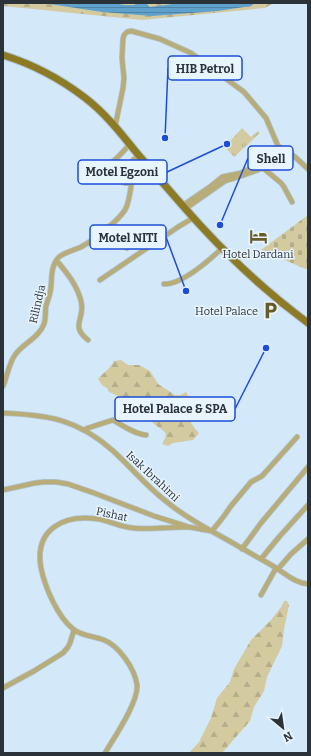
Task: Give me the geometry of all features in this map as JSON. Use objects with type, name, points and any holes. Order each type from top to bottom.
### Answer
[{"type":"main road","points":[[3,55],[39,69],[69,86],[84,97],[115,127],[130,144],[137,155],[222,248],[258,283],[308,323]]},
{"type":"street","points":[[115,127],[124,78],[122,58],[123,38],[131,31],[160,39],[191,53],[244,92],[266,118],[278,146],[294,156],[308,169]]},
{"type":"street","points":[[92,169],[98,169],[108,165],[130,144]]},
{"type":"street","points":[[184,207],[222,177],[241,173],[265,161],[277,149],[278,146]]},
{"type":"street","points":[[131,183],[125,183],[119,178],[137,155]]},
{"type":"street","points":[[88,340],[78,328],[82,310],[80,299],[70,277],[57,261],[59,257],[96,238],[124,211],[137,155]]},
{"type":"street","points":[[184,207],[225,181],[263,168],[281,183],[292,202]]},
{"type":"street","points":[[100,280],[193,218]]},
{"type":"street","points":[[109,226],[127,248]]},
{"type":"street","points":[[164,284],[172,284],[178,281],[202,265],[222,248]]},
{"type":"street","name":"Rilindja","points":[[3,386],[15,354],[36,335],[43,326],[51,291],[52,270],[57,261]]},
{"type":"street","name":"Isak Ibrahimi","points":[[3,413],[27,414],[54,418],[71,423],[84,430],[112,449],[163,500],[186,516],[299,582],[308,583]]},
{"type":"street","name":"Isak Ibrahimi","points":[[84,430],[113,420],[140,434],[146,435]]},
{"type":"street","points":[[212,531],[251,482],[262,476],[297,437]]},
{"type":"street","points":[[242,548],[261,523],[308,468]]},
{"type":"street","name":"Pishat","points":[[3,490],[44,482],[68,484],[154,516],[189,527],[212,531]]},
{"type":"street","points":[[261,559],[308,505]]},
{"type":"street","name":"Pishat","points":[[105,753],[134,701],[137,690],[135,678],[126,660],[115,646],[105,640],[74,630],[68,625],[58,611],[44,579],[40,563],[40,549],[45,536],[53,527],[64,522],[77,519],[96,519],[134,528],[189,527]]},
{"type":"street","points":[[261,595],[277,569],[308,539]]},
{"type":"street","points":[[3,688],[62,653],[68,647],[74,630]]},
{"type":"green space","points":[[3,3],[274,3],[265,8],[142,20],[3,6]]},
{"type":"green space","points":[[242,128],[251,137],[258,131],[260,133],[234,157],[225,147]]},
{"type":"green space","points":[[308,215],[308,270],[261,250]]},
{"type":"green space","points":[[121,360],[128,365],[139,365],[150,371],[158,384],[175,395],[180,395],[186,392],[190,399],[188,410],[189,418],[192,425],[199,433],[193,440],[173,443],[168,446],[162,444],[166,436],[165,432],[150,419],[143,416],[134,404],[109,392],[107,388],[102,385],[98,379],[114,361]]},
{"type":"green space","points":[[284,601],[287,601],[289,605],[282,646],[267,677],[264,691],[254,707],[250,721],[222,753],[189,753],[199,742],[211,718],[217,698],[230,682],[234,669],[251,640],[271,620]]},
{"type":"water","points":[[43,3],[113,3],[134,5],[146,3],[150,7],[180,3],[255,3],[251,6],[218,11],[152,16],[102,12]]},
{"type":"place","name":"HIB Petrol","points":[[165,138]]},
{"type":"place","name":"Motel Egzoni","points":[[227,144]]},
{"type":"place","name":"Shell","points":[[220,225]]},
{"type":"place","name":"Hotel Dardani","points":[[258,236]]},
{"type":"place","name":"Motel NITI","points":[[186,291]]},
{"type":"place","name":"Hotel Palace","points":[[271,311]]},
{"type":"place","name":"Hotel Palace & SPA","points":[[266,348]]}]
